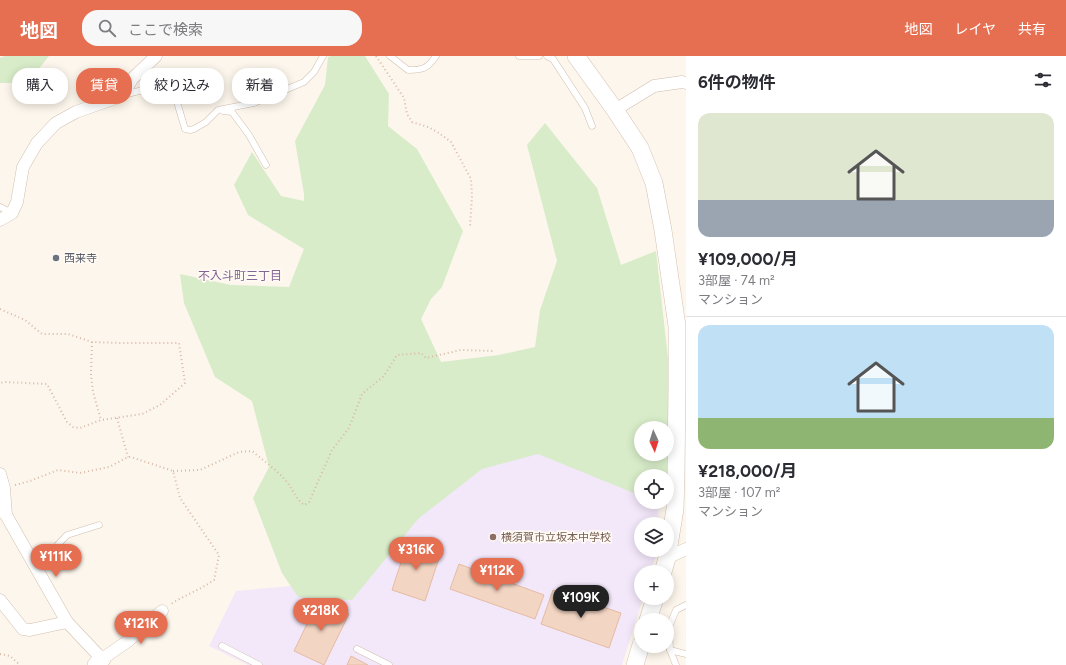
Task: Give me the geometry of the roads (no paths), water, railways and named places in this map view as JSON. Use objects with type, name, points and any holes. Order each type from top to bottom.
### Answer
[{"type":"street","points":[[132,79],[156,56]]},
{"type":"street","points":[[576,56],[616,110],[640,148],[654,183],[663,230],[677,326],[681,386],[675,509],[665,565]]},
{"type":"street","points":[[616,110],[654,86],[685,82]]},
{"type":"street","points":[[0,220],[12,213],[17,202],[23,167],[37,143],[56,123],[76,112],[98,104]]},
{"type":"street","points":[[0,474],[4,488],[3,511],[67,622],[99,662],[128,641],[162,611]]},
{"type":"street","points":[[665,565],[686,549]]},
{"type":"street","points":[[0,600],[23,630],[30,630],[67,622]]},
{"type":"street","points":[[635,665],[639,653]]},
{"type":"lane","points":[[132,93],[158,88],[171,92],[177,102],[185,129],[190,130],[206,122],[218,110],[254,103],[304,82],[314,72],[323,56]]},
{"type":"lane","points":[[390,56],[408,70],[422,70],[432,62],[436,56]]},
{"type":"lane","points":[[519,56],[540,56]]},
{"type":"lane","points":[[547,56],[553,59],[585,108],[592,126]]},
{"type":"lane","points":[[218,110],[232,112],[249,135],[266,166]]},
{"type":"lane","points":[[0,206],[12,213]]},
{"type":"lane","points":[[34,564],[49,554],[67,535],[99,525]]},
{"type":"lane","points":[[674,615],[676,610],[686,605]]},
{"type":"lane","points":[[222,646],[260,665]]},
{"type":"lane","points":[[357,649],[389,665]]},
{"type":"lane","points":[[674,651],[686,654]]},
{"type":"lane","points":[[671,653],[676,665]]},
{"type":"place","name":"西来寺","points":[[56,258]]},
{"type":"place","name":"横須賀市立坂本中学校","points":[[493,537]]},
{"type":"district","name":"不入斗町三丁目","points":[[240,276]]}]
